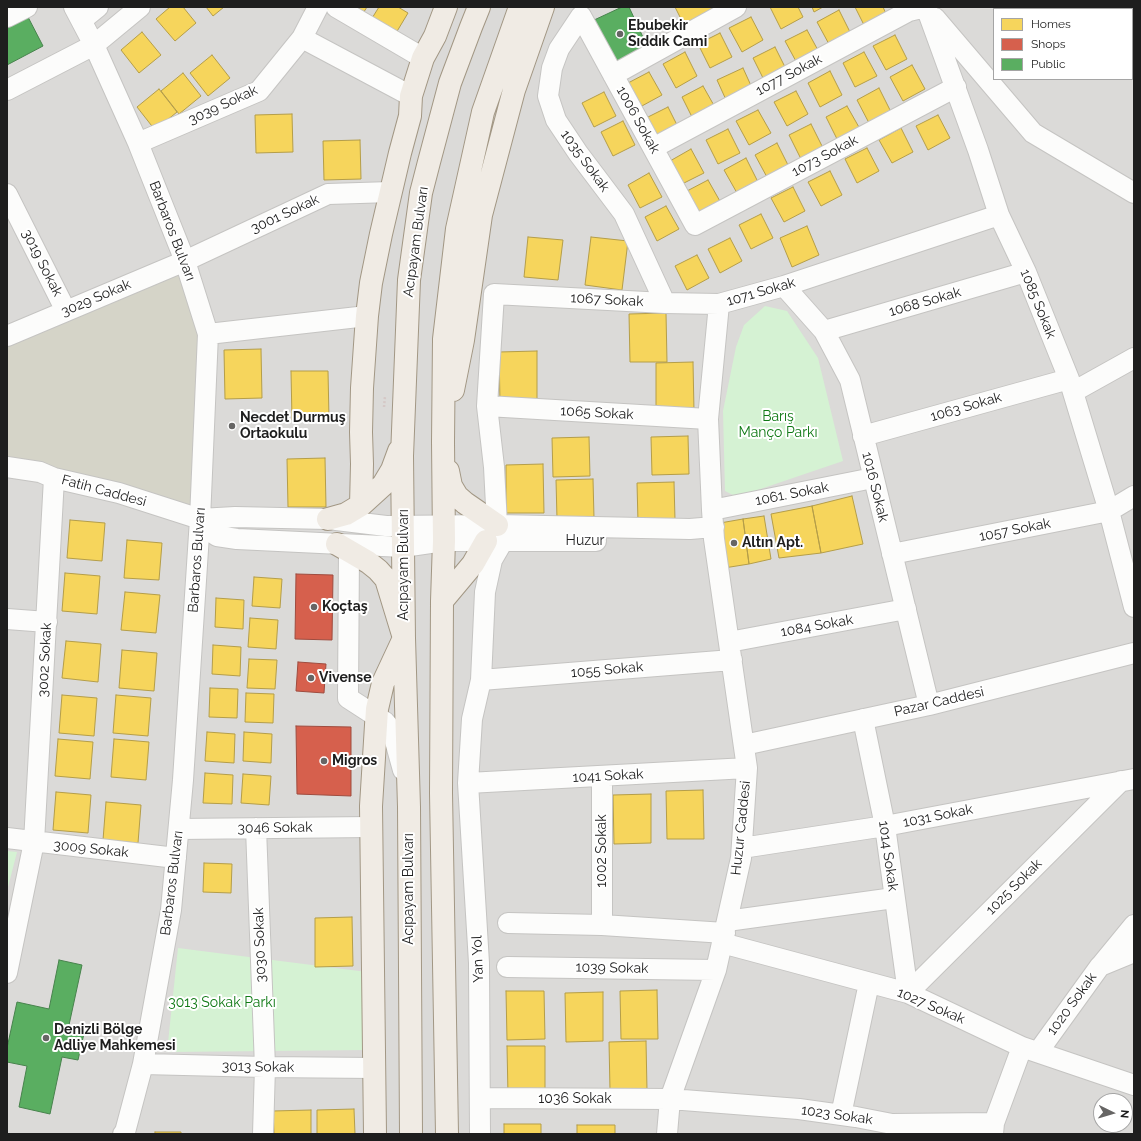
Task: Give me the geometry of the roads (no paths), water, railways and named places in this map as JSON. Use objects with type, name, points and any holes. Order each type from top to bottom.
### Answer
[{"type":"main road","points":[[361,505],[362,388],[371,283],[400,153],[410,116],[411,96],[423,58],[435,36],[446,7]]},
{"type":"main road","name":"Acıpayam Bulvarı","points":[[411,1134],[408,785],[404,638],[402,443],[409,280],[421,193],[450,82],[479,7]]},
{"type":"main road","points":[[447,1134],[441,808],[442,601],[444,533],[444,339],[457,230],[483,112],[520,7]]},
{"type":"main road","points":[[442,601],[495,536],[470,507],[457,496],[451,486],[443,442],[463,340],[481,215],[514,90],[543,7]]},
{"type":"main road","points":[[328,520],[346,514],[361,505],[383,485],[392,470],[402,443]]},
{"type":"main road","points":[[343,547],[368,562],[386,579],[404,638],[383,683],[376,709],[371,806],[375,1134]]},
{"type":"street","points":[[7,17],[27,7]]},
{"type":"street","points":[[78,14],[98,7]]},
{"type":"street","points":[[7,90],[94,45],[140,7]]},
{"type":"street","name":"3039 Sokak","points":[[138,143],[259,91],[302,38],[318,7]]},
{"type":"street","points":[[336,7],[423,58]]},
{"type":"street","points":[[613,75],[736,7]]},
{"type":"street","points":[[926,7],[993,81],[1033,133],[1134,193]]},
{"type":"street","name":"1085 Sokak","points":[[926,7],[956,87],[999,215],[1026,272],[1071,385],[1109,511],[1134,607]]},
{"type":"street","name":"1077 Sokak","points":[[653,148],[909,11],[926,7]]},
{"type":"street","name":"Barbaros Bulvarı","points":[[78,14],[94,45],[138,143],[185,261],[208,334],[200,519],[171,910],[143,1064],[125,1133]]},
{"type":"street","name":"1006 Sokak","points":[[581,16],[695,225]]},
{"type":"street","name":"1035 Sokak","points":[[581,16],[559,49],[552,68],[548,96],[556,120],[578,153],[624,214],[664,303]]},
{"type":"street","points":[[302,38],[411,96]]},
{"type":"street","name":"1073 Sokak","points":[[695,225],[956,87]]},
{"type":"street","name":"3001 Sokak","points":[[185,261],[328,194],[391,192]]},
{"type":"street","name":"3019 Sokak","points":[[7,194],[13,219],[66,310]]},
{"type":"street","name":"1071 Sokak","points":[[713,526],[708,419],[719,304],[784,286],[999,215]]},
{"type":"street","name":"3029 Sokak","points":[[7,336],[185,261]]},
{"type":"street","name":"1068 Sokak","points":[[824,331],[1026,272]]},
{"type":"street","name":"1016 Sokak","points":[[784,286],[824,331],[850,380],[862,436],[929,705]]},
{"type":"street","name":"1067 Sokak","points":[[487,406],[494,294],[664,303],[719,304]]},
{"type":"street","points":[[208,334],[367,316]]},
{"type":"street","name":"1063 Sokak","points":[[862,436],[1071,385],[1134,358]]},
{"type":"street","points":[[487,406],[494,466],[495,536]]},
{"type":"street","name":"1065 Sokak","points":[[487,406],[708,419]]},
{"type":"street","name":"Fatih Caddesi","points":[[7,466],[40,472],[54,478],[119,493],[200,519]]},
{"type":"street","name":"3002 Sokak","points":[[7,973],[34,842],[54,478]]},
{"type":"street","name":"1061. Sokak","points":[[713,526],[873,478]]},
{"type":"street","name":"1057 Sokak","points":[[892,554],[1109,511],[1134,496]]},
{"type":"street","points":[[200,519],[235,517],[328,520],[386,526],[403,536]]},
{"type":"street","points":[[200,519],[208,530],[217,536],[238,539],[343,547],[403,536]]},
{"type":"street","name":"Huzur","points":[[403,536],[444,533],[495,536],[602,528],[690,529],[713,526]]},
{"type":"street","name":"Huzur Caddesi","points":[[667,1134],[670,1099],[716,970],[742,848],[747,768],[713,526]]},
{"type":"street","name":"Yan Yol","points":[[480,1134],[479,963],[468,783],[472,719],[481,680],[485,592],[492,560],[495,536]]},
{"type":"street","points":[[343,547],[348,698],[385,722],[392,730],[408,785]]},
{"type":"street","name":"1084 Sokak","points":[[731,651],[906,610]]},
{"type":"street","points":[[7,619],[47,622]]},
{"type":"street","name":"1055 Sokak","points":[[481,680],[731,651]]},
{"type":"street","name":"Pazar Caddesi","points":[[744,745],[929,705],[1134,654]]},
{"type":"street","name":"1014 Sokak","points":[[863,719],[885,826],[908,993]]},
{"type":"street","name":"1041 Sokak","points":[[468,783],[747,768]]},
{"type":"street","name":"1002 Sokak","points":[[602,776],[602,925]]},
{"type":"street","name":"1031 Sokak","points":[[742,848],[885,826],[1127,780]]},
{"type":"street","name":"1025 Sokak","points":[[908,993],[1127,780]]},
{"type":"street","name":"3046 Sokak","points":[[178,829],[371,827]]},
{"type":"street","name":"3030 Sokak","points":[[256,828],[265,1067],[263,1134]]},
{"type":"street","name":"3009 Sokak","points":[[7,838],[176,858]]},
{"type":"street","points":[[508,923],[602,925],[725,933],[894,898]]},
{"type":"street","points":[[1100,966],[1134,925]]},
{"type":"street","name":"1027 Sokak","points":[[725,933],[869,983],[908,993],[1030,1050],[1134,1085]]},
{"type":"street","name":"1020 Sokak","points":[[994,1129],[1030,1050],[1100,966],[1134,952]]},
{"type":"street","name":"1039 Sokak","points":[[507,967],[716,970]]},
{"type":"street","points":[[847,1122],[869,983]]},
{"type":"street","name":"3013 Sokak","points":[[143,1064],[374,1068]]},
{"type":"street","name":"1036 Sokak","points":[[480,1098],[670,1099]]},
{"type":"street","name":"1023 Sokak","points":[[670,1099],[799,1110],[847,1122],[994,1129]]},
{"type":"place","name":"Ebubekir Sıddık Cami","points":[[620,34]]},
{"type":"place","name":"Necdet Durmuş Ortaokulu","points":[[232,426]]},
{"type":"place","name":"Altın Apt.","points":[[734,543]]},
{"type":"place","name":"Koçtaş","points":[[314,607]]},
{"type":"place","name":"Vivense","points":[[311,678]]},
{"type":"place","name":"Migros","points":[[324,761]]},
{"type":"place","name":"Denizli Bölge Adliye Mahkemesi","points":[[46,1038]]},
{"type":"park label","name":"Barış Manço Parkı","points":[[778,426]]},
{"type":"park label","name":"3013 Sokak Parkı","points":[[222,1003]]}]
